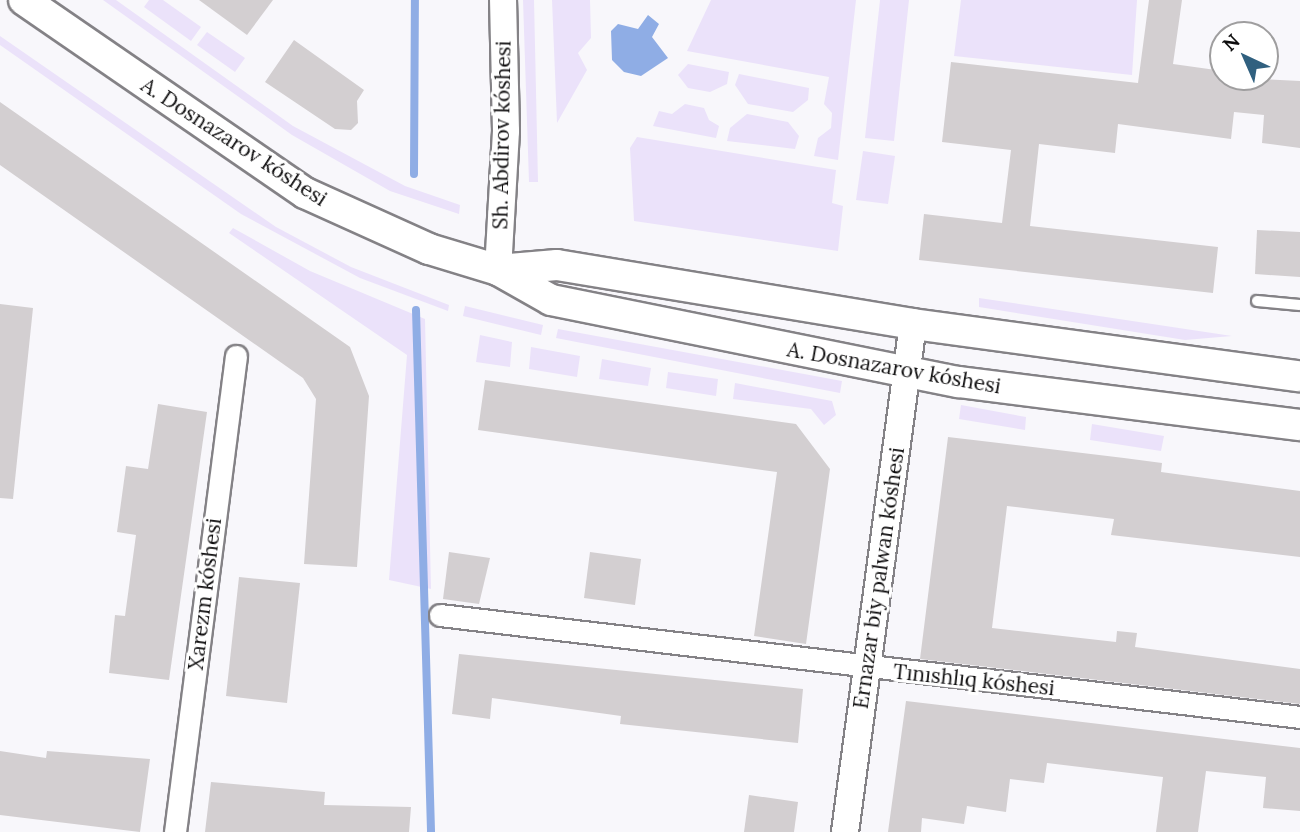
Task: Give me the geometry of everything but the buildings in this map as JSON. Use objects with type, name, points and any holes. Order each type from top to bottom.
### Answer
[{"type":"main road","name":"A. Dosnazarov kóshesi","points":[[24,0],[305,193],[429,249],[498,270],[551,300],[907,373],[1300,425]]},
{"type":"main road","name":"A. Dosnazarov kóshesi","points":[[498,270],[557,265],[913,324],[1300,376]]},
{"type":"street","name":"Sh. Abdirov kóshesi","points":[[498,270],[506,142],[503,0]]},
{"type":"street","name":"Ernazar biy palwan kóshesi","points":[[845,832],[913,324]]},
{"type":"street","name":"Xarezm kóshesi","points":[[176,832],[236,356]]},
{"type":"street","name":"Tınıshlıq kóshesi","points":[[440,615],[867,668],[1300,717]]},
{"type":"lane","points":[[1257,301],[1300,305]]},
{"type":"shaded area","points":[[103,0],[116,0],[293,126],[405,186],[460,205],[459,214],[390,191],[292,135]]},
{"type":"shaded area","points":[[149,0],[163,0],[201,27],[191,41],[144,7]]},
{"type":"shaded area","points":[[523,0],[534,0],[538,182],[529,182]]},
{"type":"shaded area","points":[[552,0],[590,0],[591,38],[578,53],[587,70],[557,123]]},
{"type":"shaded area","points":[[711,0],[856,0],[838,160],[814,156],[818,138],[831,128],[832,113],[824,104],[829,77],[687,51]]},
{"type":"shaded area","points":[[880,0],[909,0],[894,141],[865,138]]},
{"type":"shaded area","points":[[961,0],[1137,0],[1132,75],[954,56]]},
{"type":"shaded area","points":[[207,32],[245,58],[235,72],[197,45]]},
{"type":"shaded area","points":[[0,36],[276,227],[351,267],[449,305],[448,311],[360,278],[241,214],[0,45]]},
{"type":"shaded area","points":[[688,64],[729,72],[727,84],[710,92],[688,88],[678,75]]},
{"type":"shaded area","points":[[739,74],[809,88],[808,100],[793,112],[748,104],[735,85]]},
{"type":"shaded area","points":[[685,104],[704,108],[709,120],[719,126],[716,138],[653,126],[659,111],[672,114]]},
{"type":"shaded area","points":[[747,114],[788,122],[799,136],[795,149],[727,141],[730,128]]},
{"type":"shaded area","points":[[637,137],[836,170],[832,203],[843,206],[838,251],[634,221],[630,148]]},
{"type":"shaded area","points":[[863,151],[895,156],[888,204],[856,200]]},
{"type":"shaded area","points":[[233,228],[310,271],[425,319],[431,589],[389,580],[407,355],[229,233]]},
{"type":"shaded area","points":[[979,298],[1232,336],[1185,340],[979,307]]},
{"type":"shaded area","points":[[465,306],[543,325],[541,335],[463,316]]},
{"type":"shaded area","points":[[558,329],[842,381],[840,393],[556,338]]},
{"type":"shaded area","points":[[480,335],[512,342],[510,367],[476,362]]},
{"type":"shaded area","points":[[531,347],[580,356],[577,377],[529,369]]},
{"type":"shaded area","points":[[602,359],[651,368],[648,386],[599,379]]},
{"type":"shaded area","points":[[668,372],[718,379],[716,396],[666,388]]},
{"type":"shaded area","points":[[735,383],[832,401],[836,415],[824,425],[811,409],[733,399]]},
{"type":"shaded area","points":[[961,405],[1026,417],[1025,430],[959,419]]},
{"type":"shaded area","points":[[1092,424],[1164,436],[1161,451],[1090,440]]},
{"type":"water","points":[[648,15],[659,24],[652,37],[668,58],[641,76],[624,72],[612,60],[611,31],[618,24],[638,29]]},
{"type":"waterway","points":[[414,174],[415,0]]},
{"type":"waterway","points":[[416,310],[431,832]]}]
